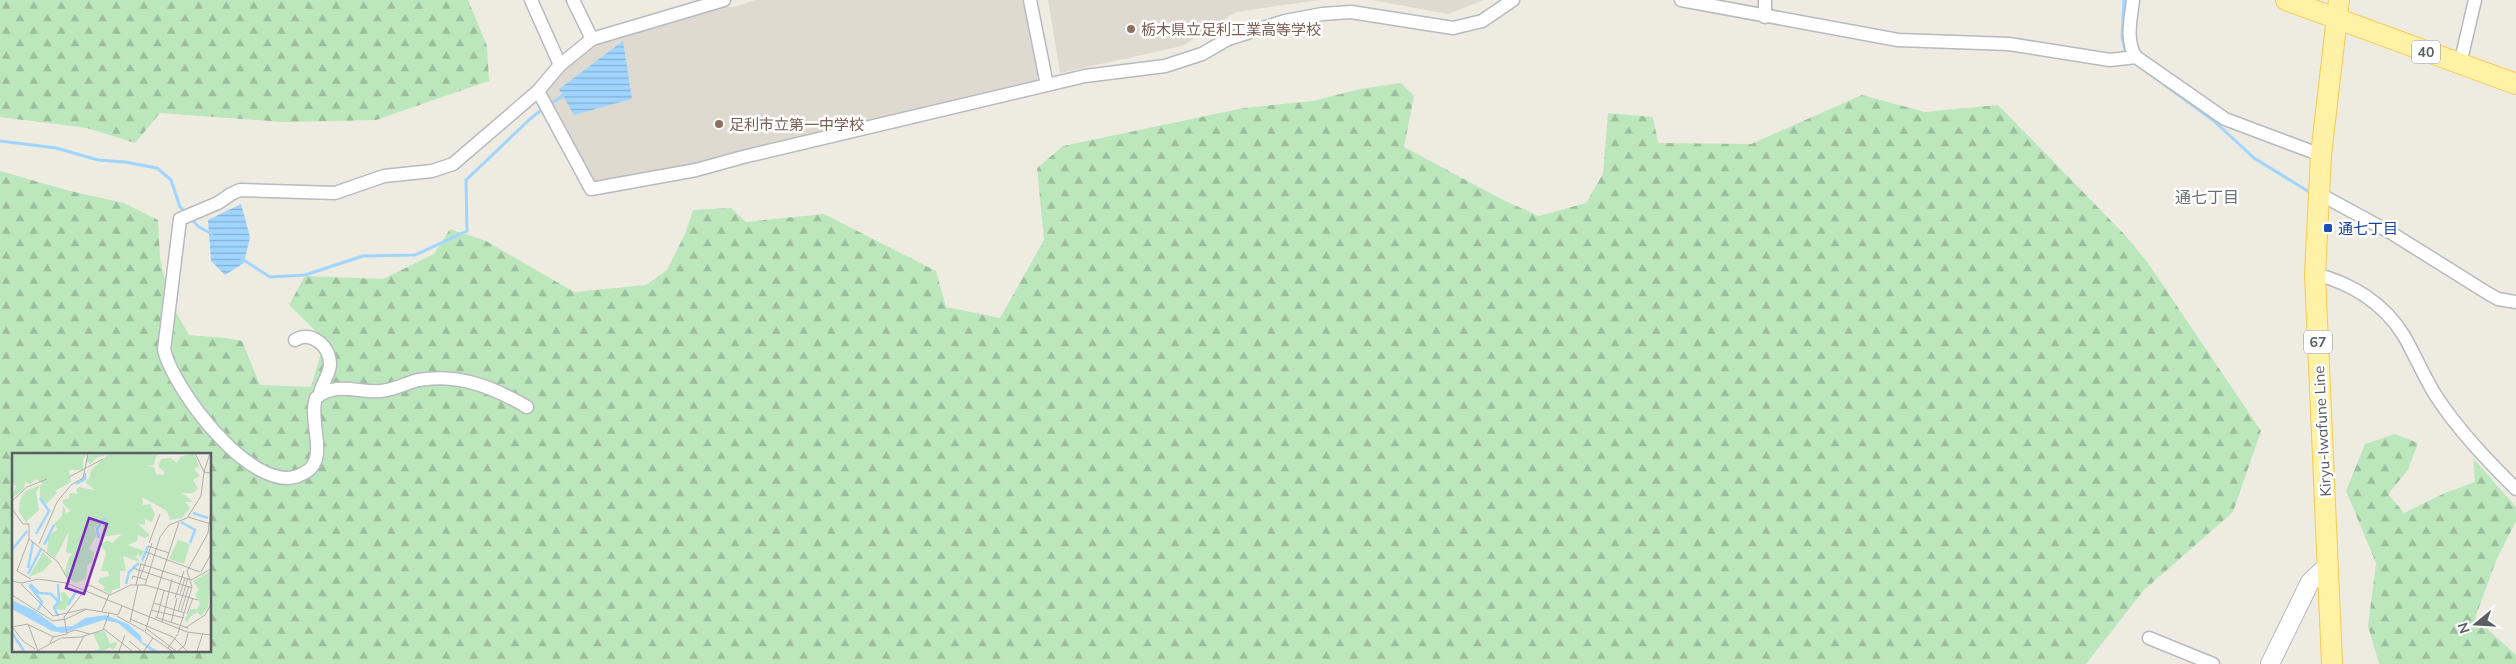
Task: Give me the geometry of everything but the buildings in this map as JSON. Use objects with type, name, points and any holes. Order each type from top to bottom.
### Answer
[{"type":"main road","name":"40","points":[[2286,0],[2336,20],[2516,84]]},
{"type":"main road","name":"67","points":[[2336,20],[2339,0]]},
{"type":"main road","name":"Kiryu-Iwafune Line","points":[[2332,664],[2315,274],[2321,155],[2336,20]]},
{"type":"street","points":[[531,0],[560,65]]},
{"type":"street","points":[[573,0],[592,39]]},
{"type":"street","points":[[295,340],[305,336],[316,339],[328,354],[329,368],[320,394],[313,406],[318,457],[306,472],[284,479],[265,474],[241,456],[201,416],[176,377],[164,350],[180,219],[218,203],[240,190],[335,192],[384,176],[432,171],[453,164],[538,91],[560,65],[592,39],[692,3],[724,0]]},
{"type":"street","points":[[1030,0],[1048,85]]},
{"type":"street","points":[[538,91],[591,189],[696,170],[743,157],[1085,76],[1165,66],[1202,54],[1228,39],[1285,21],[1322,14],[1351,12],[1453,28],[1482,21],[1513,0]]},
{"type":"street","points":[[1681,0],[1898,40],[2009,44],[2110,60],[2136,57]]},
{"type":"street","points":[[1765,0],[1765,17]]},
{"type":"street","points":[[2133,0],[2130,48],[2136,57],[2225,119],[2321,155]]},
{"type":"street","points":[[2460,64],[2475,0]]},
{"type":"street","points":[[2318,193],[2393,234],[2498,299],[2516,302]]},
{"type":"street","points":[[2315,274],[2342,282],[2371,299],[2402,334],[2435,395],[2469,441],[2516,489]]},
{"type":"street","points":[[320,394],[336,388],[363,392],[382,391],[418,380],[459,379],[483,386],[527,407]]},
{"type":"street","points":[[2270,664],[2310,582],[2328,565]]},
{"type":"street","points":[[2149,638],[2213,664]]},
{"type":"shaded area","name":"足利市立第一中学校","points":[[755,0],[1030,0],[1047,85],[591,189],[538,91],[592,39],[697,7],[734,7]]},
{"type":"shaded area","name":"栃木県立足利工業高等学校","points":[[1048,0],[1319,0],[1236,12],[1182,46],[1060,73]]},
{"type":"shaded area","points":[[1372,0],[1484,0],[1448,14]]},
{"type":"green space","points":[[0,0],[468,0],[487,46],[489,81],[376,120],[284,122],[160,113],[135,143],[87,128],[0,117]]},
{"type":"green space","points":[[1401,83],[1414,96],[1404,147],[1503,200],[1539,216],[1586,203],[1603,174],[1608,113],[1653,117],[1658,143],[1751,144],[1862,95],[1925,112],[1998,105],[2124,234],[2148,263],[2261,431],[2233,512],[2143,591],[2086,664],[0,664],[0,171],[70,191],[124,203],[158,220],[160,258],[170,302],[189,335],[242,341],[260,385],[311,387],[325,340],[289,305],[305,276],[383,279],[434,254],[450,229],[486,241],[574,292],[646,285],[667,270],[685,234],[693,210],[731,208],[746,222],[824,214],[936,271],[946,307],[1000,318],[1044,240],[1037,168],[1063,146],[1244,108],[1313,101],[1360,89]]},
{"type":"green space","points":[[2395,434],[2418,443],[2408,470],[2388,494],[2404,513],[2445,493],[2475,482],[2473,458],[2516,507],[2516,521],[2496,561],[2475,618],[2516,655],[2516,664],[2379,664],[2368,626],[2376,563],[2346,491],[2365,444]]},
{"type":"water","points":[[623,41],[632,99],[574,115],[559,89]]},
{"type":"water","points":[[241,204],[250,237],[244,263],[225,275],[211,261],[208,220]]},
{"type":"waterway","points":[[2124,0],[2122,37],[2126,54]]},
{"type":"waterway","points":[[2135,63],[2214,121],[2254,158],[2311,193]]},
{"type":"waterway","points":[[549,105],[565,94]]},
{"type":"waterway","points":[[242,259],[270,277],[305,275],[363,256],[415,255],[467,231],[466,180],[544,108]]},
{"type":"waterway","points":[[0,141],[56,148],[98,160],[125,162],[157,168],[171,180],[180,207],[185,212]]},
{"type":"waterway","points":[[191,219],[199,227],[212,234]]},
{"type":"place","name":"栃木県立足利工業高等学校","points":[[1131,29]]},
{"type":"place","name":"足利市立第一中学校","points":[[719,124]]},
{"type":"place","name":"通七丁目","points":[[2328,228]]},
{"type":"district","name":"通七丁目","points":[[2207,197]]}]
